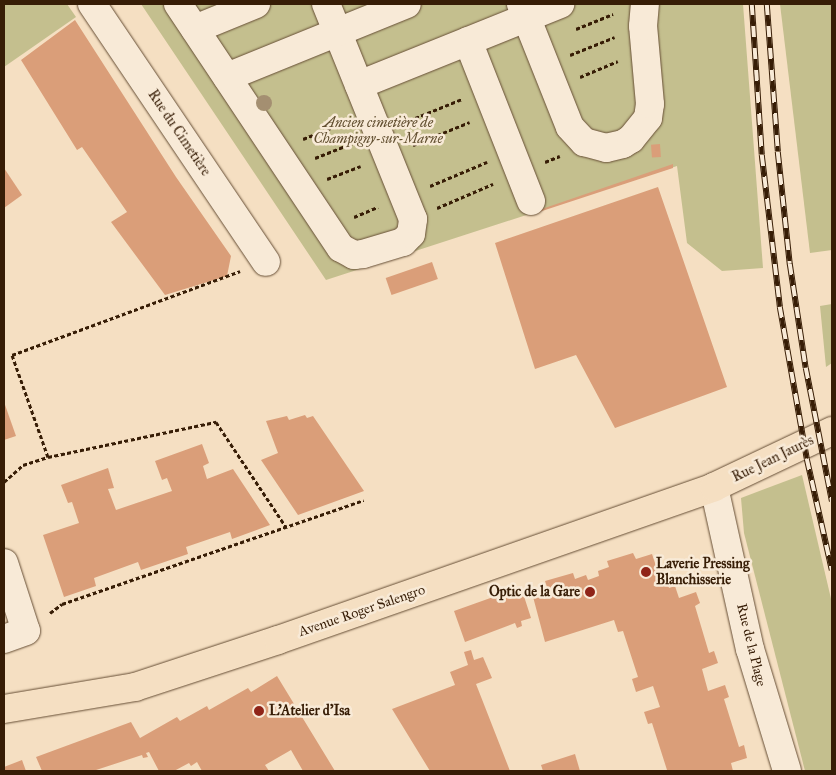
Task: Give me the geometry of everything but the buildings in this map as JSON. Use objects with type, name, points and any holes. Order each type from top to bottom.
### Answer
[{"type":"main road","name":"Rue Jean Jaurès","points":[[714,487],[832,431]]},
{"type":"main road","name":"Avenue Roger Salengro","points":[[4,709],[135,687],[278,640],[714,487]]},
{"type":"street","name":"Rue du Cimetière","points":[[92,4],[266,262]]},
{"type":"street","points":[[178,4],[342,248],[354,255],[403,242],[411,234],[413,219],[326,4]]},
{"type":"street","points":[[195,28],[256,4]]},
{"type":"street","points":[[227,77],[407,4]]},
{"type":"street","points":[[358,85],[468,41],[524,11],[560,4]]},
{"type":"street","points":[[524,11],[570,127],[584,142],[606,148],[623,144],[637,134],[648,118],[650,104],[643,26],[645,4]]},
{"type":"street","points":[[468,41],[531,201]]},
{"type":"street","name":"Rue de la Plage","points":[[714,487],[750,649],[788,771]]},
{"type":"street","points":[[4,563],[15,635]]},
{"type":"path","points":[[550,76],[618,35]]},
{"type":"path","points":[[550,76],[618,61]]},
{"type":"path","points":[[295,179],[491,100]]},
{"type":"path","points":[[295,179],[491,100]]},
{"type":"path","points":[[328,228],[512,152]]},
{"type":"path","points":[[48,457],[12,355],[266,262]]},
{"type":"path","points":[[4,482],[23,465],[48,457],[216,422],[286,527]]},
{"type":"path","points":[[15,635],[62,604],[364,500]]},
{"type":"green space","points":[[4,4],[67,4],[76,17],[4,67]]},
{"type":"green space","name":"Ancien cimetière de Champigny-sur-Marne","points":[[141,4],[743,4],[763,268],[722,271],[687,243],[677,166],[326,280]]},
{"type":"green space","points":[[780,4],[832,4],[832,250],[810,253]]},
{"type":"green space","points":[[832,304],[832,363],[826,367],[820,306]]},
{"type":"green space","points":[[802,475],[832,603],[832,771],[805,771],[744,533],[741,498]]},
{"type":"railway","points":[[752,4],[762,155],[780,307],[807,459],[832,570]]},
{"type":"railway","points":[[767,4],[778,152],[790,264],[806,368],[832,501]]},
{"type":"place","name":"Laverie Pressing Blanchisserie","points":[[646,572]]},
{"type":"place","name":"Optic de la Gare","points":[[590,592]]},
{"type":"place","name":"L'Atelier d'Isa","points":[[259,711]]}]
